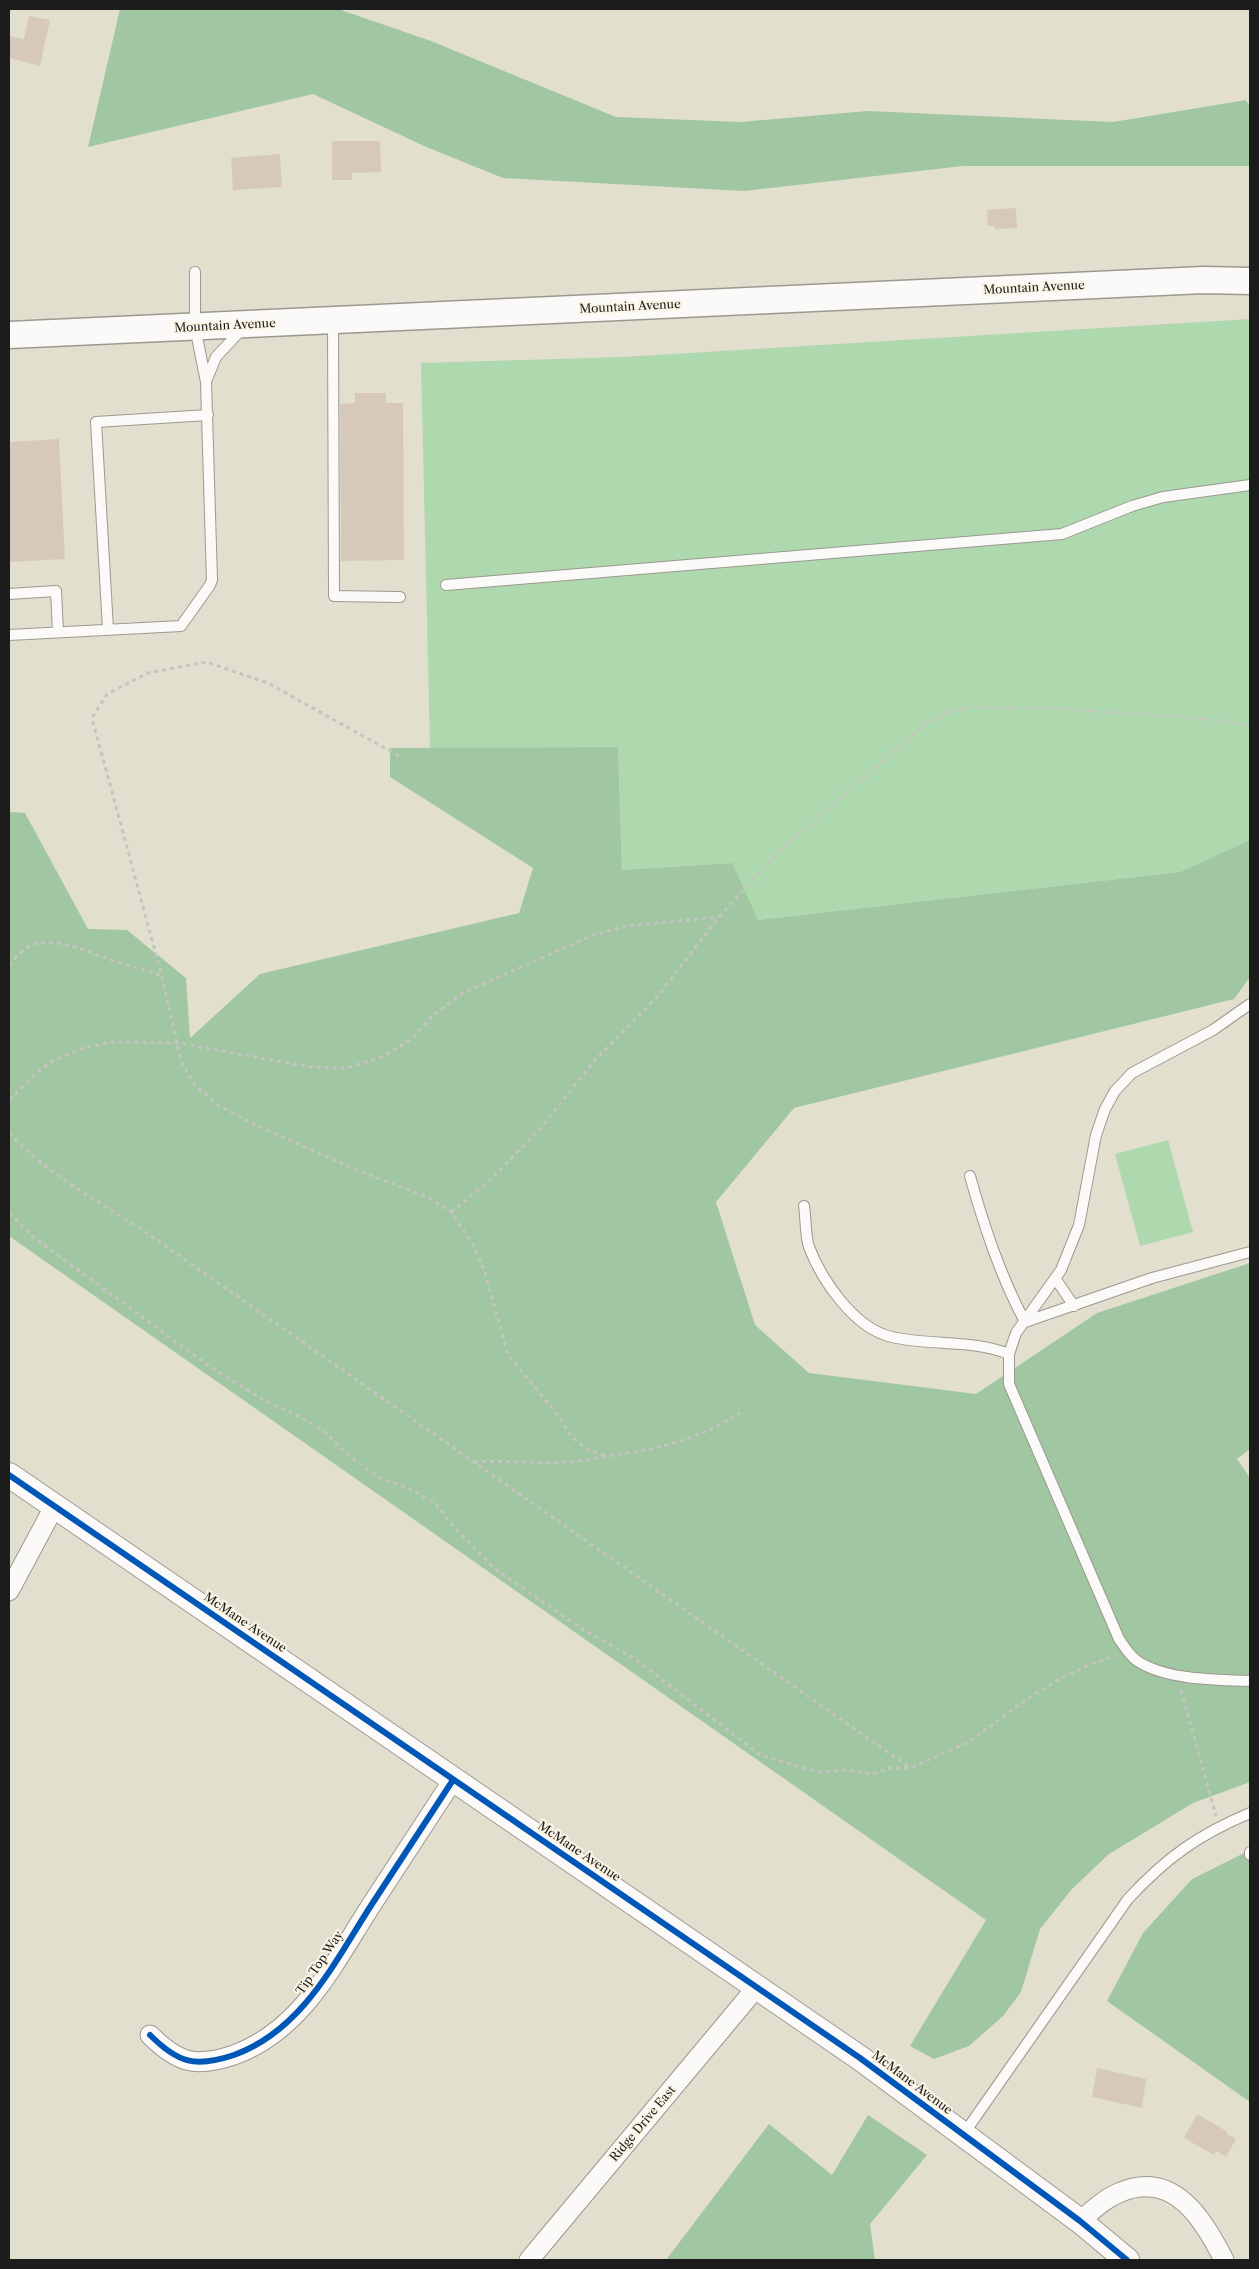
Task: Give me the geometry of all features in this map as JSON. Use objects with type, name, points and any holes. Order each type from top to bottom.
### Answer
[{"type":"main road","name":"Mountain Avenue","points":[[9,334],[246,325],[1204,280],[1250,281]]},
{"type":"street","name":"McMane Avenue","points":[[9,1475],[860,2058],[1080,2220],[1127,2260]]},
{"type":"street","points":[[9,1591],[54,1507]]},
{"type":"street","name":"Tip Top Way","points":[[150,2035],[166,2052],[180,2060],[194,2063],[211,2062],[242,2052],[279,2030],[311,1998],[454,1780]]},
{"type":"street","name":"Ridge Drive East","points":[[529,2260],[756,1988]]},
{"type":"street","points":[[1080,2220],[1110,2197],[1122,2191],[1152,2186],[1167,2191],[1194,2211],[1206,2226],[1224,2260]]},
{"type":"lane","points":[[9,635],[181,626],[210,585],[212,580],[208,415],[206,382],[195,327],[195,272]]},
{"type":"lane","points":[[333,321],[334,596],[400,596]]},
{"type":"lane","points":[[206,382],[216,357],[246,325]]},
{"type":"lane","points":[[108,630],[96,422],[208,415]]},
{"type":"lane","points":[[446,585],[1062,534],[1132,506],[1163,497],[1250,485]]},
{"type":"lane","points":[[9,594],[56,591],[58,632]]},
{"type":"lane","points":[[1250,1004],[1213,1030],[1132,1073],[1115,1091],[1104,1108],[1096,1135],[1079,1225],[1061,1270],[1016,1334],[1009,1354],[1009,1384],[1119,1638],[1128,1652],[1136,1660],[1177,1675],[1250,1681]]},
{"type":"lane","points":[[970,1176],[987,1237],[1013,1301],[1025,1322]]},
{"type":"lane","points":[[804,1206],[808,1246],[835,1294],[858,1320],[892,1337],[990,1346],[1009,1354]]},
{"type":"lane","points":[[1025,1322],[1152,1278],[1250,1252]]},
{"type":"lane","points":[[1055,1278],[1074,1306]]},
{"type":"lane","points":[[963,2135],[1128,1899],[1152,1873],[1182,1848],[1219,1826],[1250,1813]]},
{"type":"path","points":[[399,756],[268,683],[206,662],[148,673],[108,694],[92,718],[162,977],[181,1062],[194,1084],[218,1105],[249,1122],[427,1197],[451,1212],[474,1244],[484,1269],[508,1355],[552,1408],[572,1437],[588,1450],[606,1456]]},
{"type":"path","points":[[451,1212],[488,1182],[540,1129],[595,1060],[658,996],[720,917],[779,851],[922,727],[948,712],[973,707],[1065,709],[1207,719],[1250,726]]},
{"type":"path","points":[[9,1100],[54,1060],[80,1049],[111,1042],[178,1043],[311,1067],[347,1068],[382,1057],[413,1038],[430,1018],[461,994],[591,936],[626,926],[720,917]]},
{"type":"path","points":[[9,966],[18,954],[37,943],[64,944],[118,963],[138,967],[162,977]]},
{"type":"path","points":[[9,1133],[18,1143],[55,1172],[147,1233],[910,1768]]},
{"type":"path","points":[[9,1213],[33,1237],[208,1366],[260,1398],[304,1419],[325,1432],[350,1457],[380,1478],[408,1488],[435,1503],[454,1527],[495,1569],[584,1630],[634,1658],[760,1755],[818,1772],[847,1770],[873,1774],[890,1768],[910,1768],[967,1744],[1030,1697],[1058,1680],[1091,1664],[1128,1652]]},
{"type":"path","points":[[474,1462],[508,1460],[567,1462],[645,1452],[679,1443],[713,1429],[740,1413]]},
{"type":"path","points":[[1177,1675],[1219,1826]]},
{"type":"green space","points":[[120,9],[338,9],[431,41],[616,117],[740,122],[868,111],[1113,122],[1246,100],[1250,107],[1250,166],[963,166],[744,191],[503,178],[424,146],[313,94],[88,147]]},
{"type":"green space","points":[[1250,319],[1250,840],[1180,872],[758,920],[731,863],[622,870],[618,747],[430,748],[421,363],[623,357]]},
{"type":"green space","points":[[618,747],[622,870],[732,863],[758,920],[1180,872],[1250,840],[1250,977],[1234,999],[794,1108],[716,1202],[755,1325],[809,1373],[976,1394],[1097,1313],[1250,1263],[1250,1449],[1237,1459],[1250,1478],[1250,1782],[1193,1803],[1109,1854],[1072,1889],[1040,1929],[1021,1992],[1003,2016],[969,2046],[934,2059],[910,2046],[986,1920],[9,1236],[9,812],[25,813],[88,929],[127,930],[186,978],[190,1038],[260,974],[519,913],[533,868],[390,777],[390,748]]},
{"type":"green space","points":[[1168,1140],[1193,1232],[1140,1246],[1115,1154]]},
{"type":"green space","points":[[1250,1850],[1250,2102],[1107,2001],[1143,1933],[1192,1879]]},
{"type":"green space","points":[[868,2115],[927,2155],[870,2224],[875,2260],[666,2260],[769,2124],[832,2175]]},
{"type":"building","points":[[29,16],[50,20],[40,66],[9,58],[9,36],[24,39]]},
{"type":"building","points":[[332,141],[380,141],[381,172],[352,173],[352,180],[332,180]]},
{"type":"building","points":[[280,154],[282,187],[233,190],[231,158]]},
{"type":"building","points":[[1016,208],[1017,228],[995,229],[994,226],[988,226],[987,210]]},
{"type":"building","points":[[355,393],[386,393],[386,403],[403,403],[404,560],[341,561],[340,404],[355,403]]},
{"type":"building","points":[[59,439],[65,559],[9,562],[9,442]]},
{"type":"building","points":[[1097,2068],[1146,2079],[1142,2108],[1092,2097]]},
{"type":"building","points":[[1197,2114],[1228,2132],[1227,2134],[1236,2139],[1226,2157],[1216,2151],[1214,2155],[1184,2138]]},
{"type":"cycle path","points":[[9,1475],[860,2058],[1080,2221],[1127,2260]]},
{"type":"cycle path","points":[[150,2035],[169,2052],[198,2062],[234,2055],[258,2044],[279,2029],[315,1992],[453,1780]]}]
